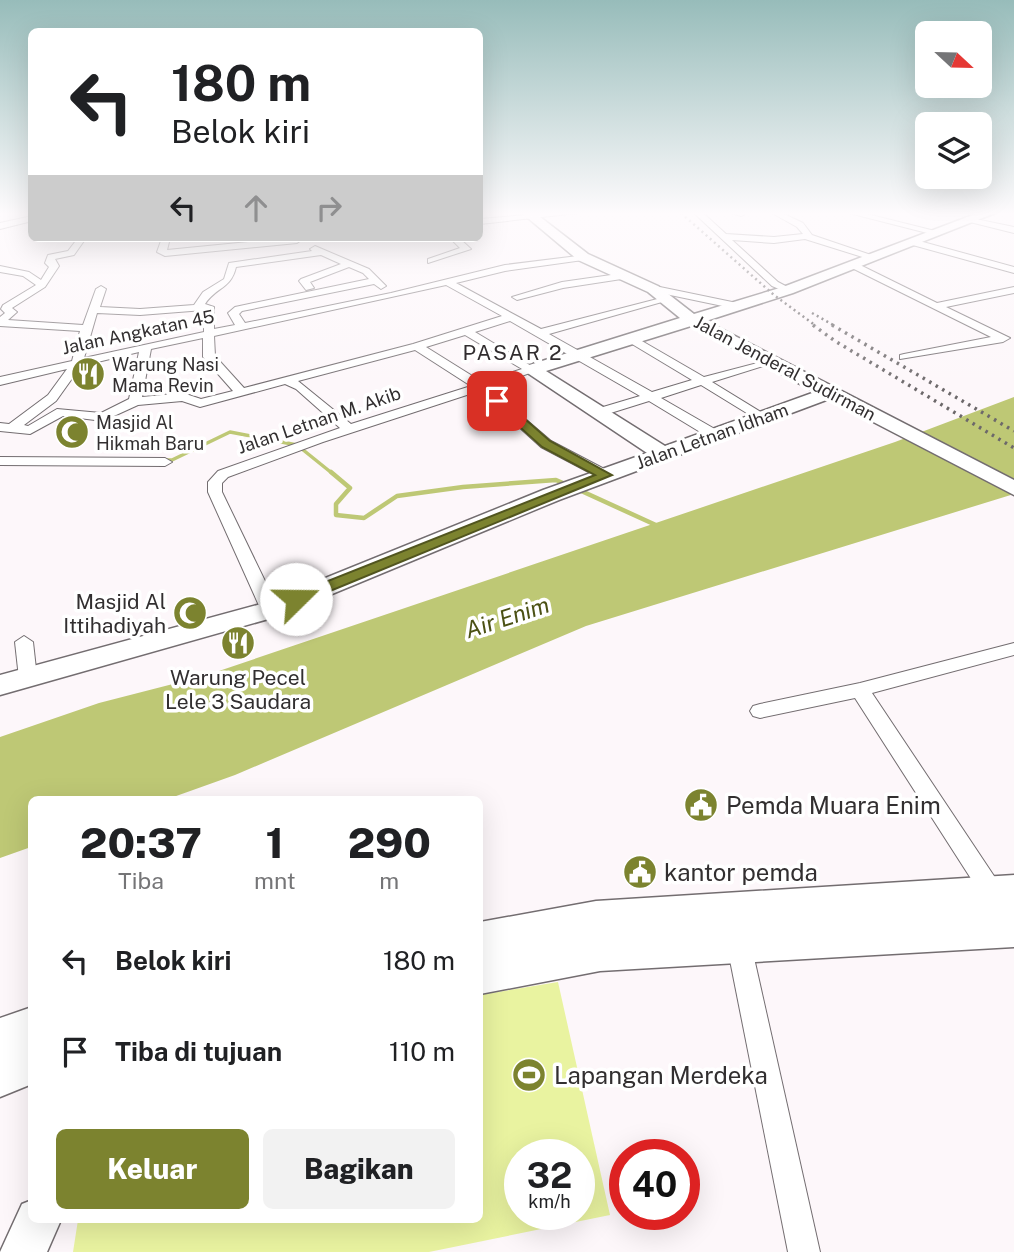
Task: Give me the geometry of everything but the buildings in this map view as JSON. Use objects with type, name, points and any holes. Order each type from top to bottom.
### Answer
[{"type":"highway","points":[[483,950],[600,949],[736,929],[1009,911]]},
{"type":"highway","points":[[0,1044],[28,1034]]},
{"type":"highway","points":[[0,1071],[28,1060]]},
{"type":"main road","name":"Jalan Jenderal Sudirman","points":[[615,271],[659,293],[692,320],[1014,489]]},
{"type":"main road","points":[[532,370],[840,271]]},
{"type":"main road","points":[[532,370],[663,454]]},
{"type":"main road","name":"Jalan Letnan Idham","points":[[0,685],[270,610],[551,495],[829,393]]},
{"type":"main road","points":[[22,1252],[36,1223]]},
{"type":"street","points":[[9,271],[26,274],[41,285]]},
{"type":"street","points":[[0,323],[12,312],[6,309],[7,307],[41,285],[52,271]]},
{"type":"street","points":[[198,307],[207,294],[228,280],[230,271]]},
{"type":"street","points":[[309,288],[304,281],[329,271]]},
{"type":"street","points":[[366,271],[391,296]]},
{"type":"street","name":"Jalan Angkatan 45","points":[[0,381],[146,347],[391,296],[491,271]]},
{"type":"street","points":[[762,271],[775,284],[788,290]]},
{"type":"street","points":[[866,271],[1008,337]]},
{"type":"street","points":[[517,297],[562,285],[625,276]]},
{"type":"street","points":[[242,328],[233,313],[239,309],[376,281]]},
{"type":"street","points":[[447,282],[580,355],[715,435]]},
{"type":"street","points":[[6,427],[52,398],[77,362],[101,289]]},
{"type":"street","points":[[936,306],[1014,290]]},
{"type":"street","points":[[539,333],[659,293],[737,306]]},
{"type":"street","points":[[94,310],[140,312],[198,307],[209,309],[209,356],[241,393]]},
{"type":"street","points":[[6,427],[30,430],[61,411],[103,416],[135,401],[183,397],[200,403],[417,346],[511,317]]},
{"type":"street","points":[[0,323],[86,328]]},
{"type":"street","points":[[466,331],[532,370]]},
{"type":"street","points":[[904,357],[1008,337]]},
{"type":"street","points":[[631,339],[763,417]]},
{"type":"street","points":[[417,346],[481,386],[546,444],[600,477]]},
{"type":"street","points":[[135,401],[146,347]]},
{"type":"street","points":[[597,413],[769,361]]},
{"type":"street","name":"Jalan Letnan M. Akib","points":[[270,610],[215,492],[215,482],[222,474],[318,439],[532,370]]},
{"type":"street","points":[[285,380],[300,386],[349,429]]},
{"type":"street","points":[[0,461],[165,462]]},
{"type":"street","points":[[24,642],[28,678]]},
{"type":"street","points":[[760,711],[860,690],[1014,649]]},
{"type":"street","points":[[860,690],[1009,911]]},
{"type":"street","points":[[736,929],[804,1252]]},
{"type":"shaded area","name":"Lapangan Merdeka","points":[[558,982],[593,1139],[504,1139],[504,1230],[537,1230],[429,1252],[73,1252],[78,1223],[483,1223],[483,994]]},
{"type":"shaded area","name":"Lapangan Merdeka","points":[[595,1148],[609,1211],[609,1215],[595,1218]]},
{"type":"water","name":"Air Enim","points":[[1014,397],[1014,494],[586,626],[235,775],[176,796],[28,796],[28,848],[0,858],[0,737],[99,703],[204,676],[895,442]]},
{"type":"waterway","points":[[165,460],[172,460],[230,432],[297,445],[333,474]]},
{"type":"waterway","points":[[331,472],[350,488],[336,504],[336,515],[364,518],[397,496],[463,487],[556,480],[565,484]]},
{"type":"waterway","points":[[577,489],[658,526]]},
{"type":"railway","points":[[747,271],[816,326]]},
{"type":"railway","points":[[812,313],[835,326]]},
{"type":"railway","points":[[813,325],[835,341],[1014,448]]},
{"type":"railway","points":[[832,325],[1014,431]]},
{"type":"place","name":"Warung Nasi Mama Revin","points":[[88,374]]},
{"type":"place","name":"Masjid Al Hikmah Baru","points":[[72,432]]},
{"type":"place","name":"Masjid Al Ittihadiyah","points":[[190,613]]},
{"type":"place","name":"Warung Pecel Lele 3 Saudara","points":[[238,643]]},
{"type":"place","name":"Pemda Muara Enim","points":[[701,805]]},
{"type":"place","name":"kantor pemda","points":[[640,872]]},
{"type":"place","name":"Lapangan Merdeka","points":[[529,1075]]},
{"type":"district","name":"PASAR 2","points":[[513,352]]},
{"type":"route","points":[[296,599],[606,475],[546,444],[497,401]]}]
